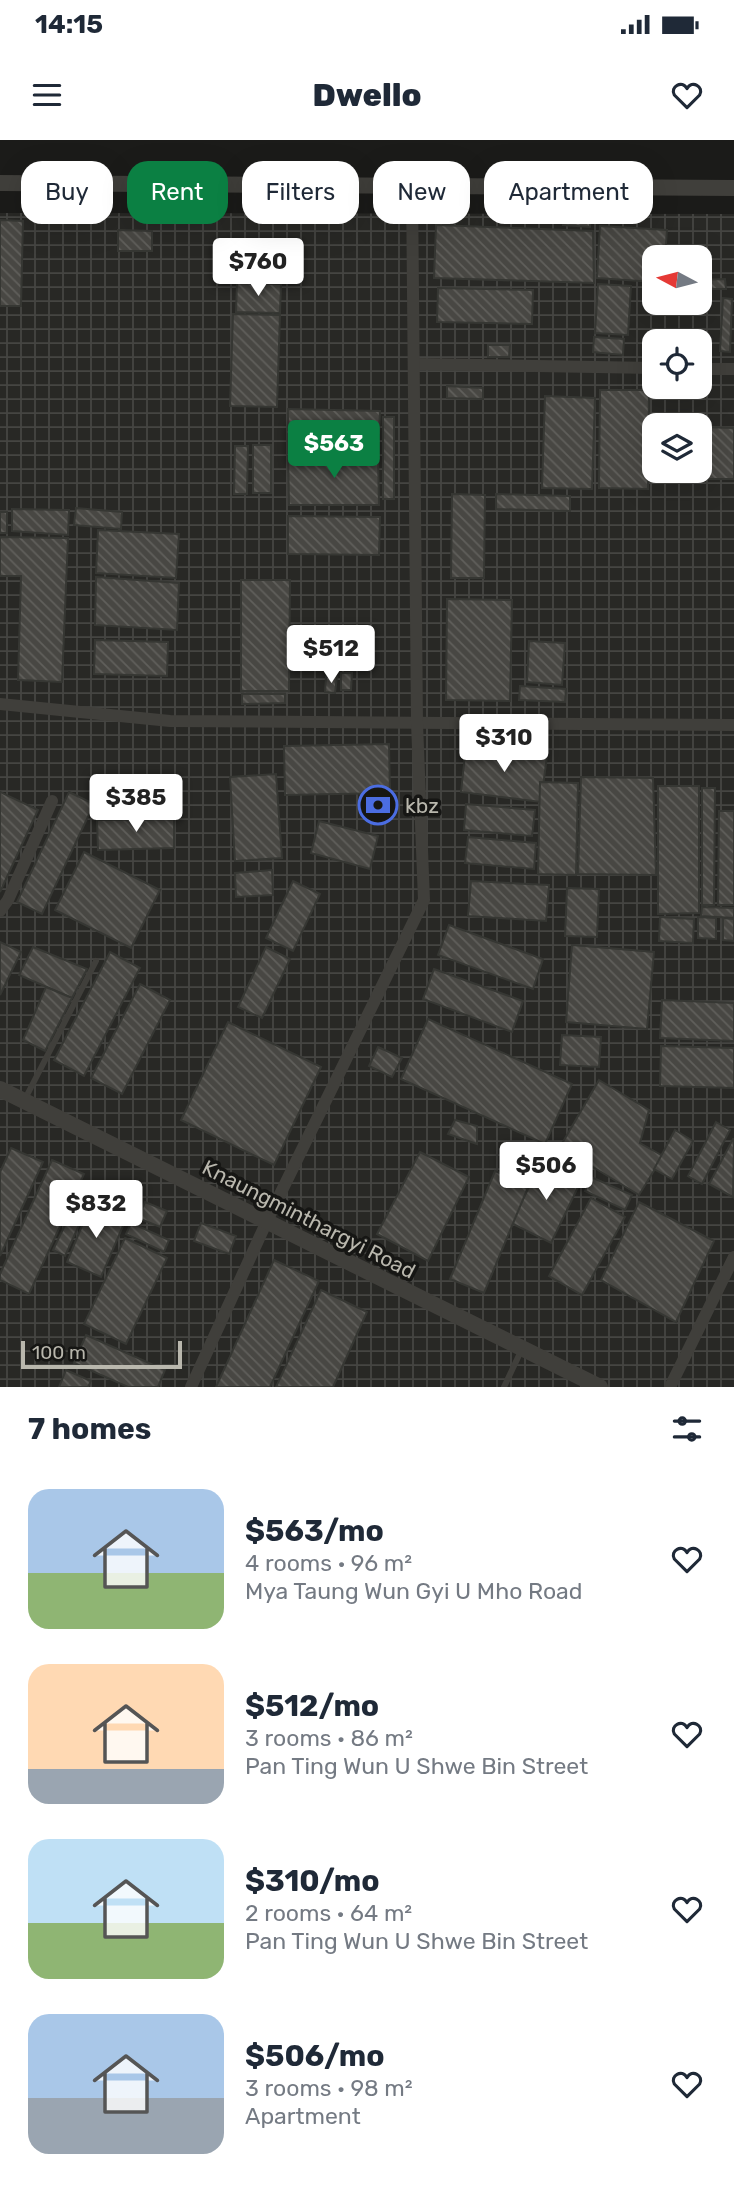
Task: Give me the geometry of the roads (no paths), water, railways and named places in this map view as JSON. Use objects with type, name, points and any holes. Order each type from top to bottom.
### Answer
[{"type":"street","points":[[0,183],[373,185]]},
{"type":"street","points":[[470,186],[734,188]]},
{"type":"street","points":[[191,1387],[267,1221],[424,900],[417,723],[412,224]]},
{"type":"street","points":[[414,365],[642,368]]},
{"type":"street","points":[[712,369],[734,369]]},
{"type":"street","points":[[0,704],[170,721],[734,724]]},
{"type":"street","points":[[0,911],[8,900],[52,801]]},
{"type":"street","name":"Knaungminthargyi Road","points":[[0,1089],[600,1387]]},
{"type":"street","points":[[670,1387],[734,1257]]},
{"type":"lane","points":[[24,1101],[96,961]]},
{"type":"lane","points":[[504,1387],[522,1349]]},
{"type":"place","name":"kbz","points":[[378,805]]}]
